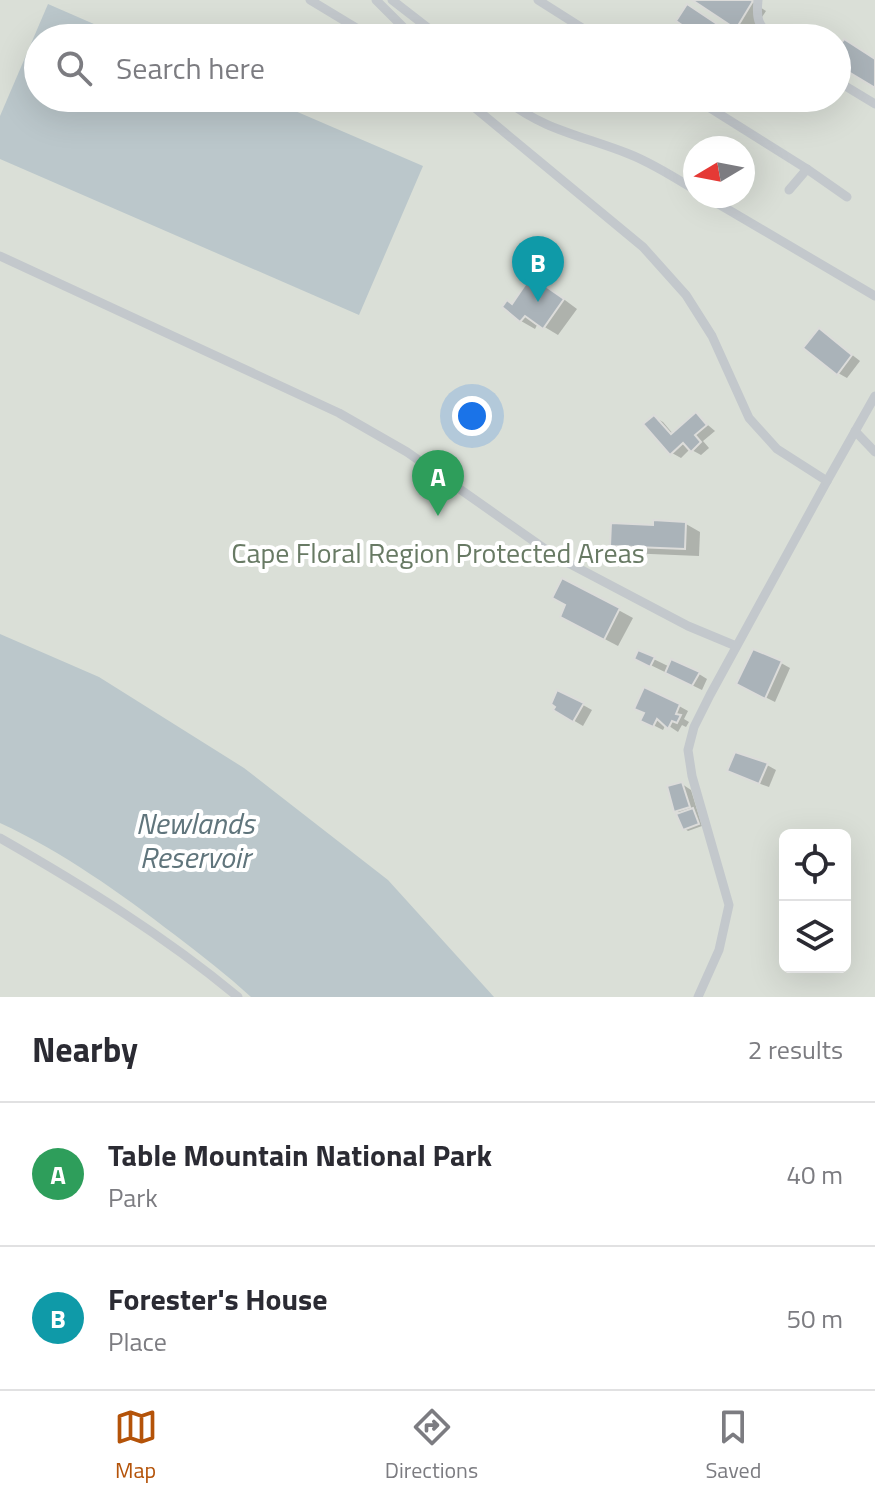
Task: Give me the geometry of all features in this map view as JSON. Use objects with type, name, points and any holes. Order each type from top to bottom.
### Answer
[{"type":"lane","points":[[310,0],[350,24]]},
{"type":"lane","points":[[376,0],[400,24]]},
{"type":"lane","points":[[392,0],[423,24]]},
{"type":"lane","points":[[538,0],[576,24]]},
{"type":"lane","points":[[758,0],[756,18],[759,24]]},
{"type":"lane","points":[[851,89],[875,104]]},
{"type":"lane","points":[[480,112],[643,247],[686,295],[712,336],[749,418],[777,449],[827,481]]},
{"type":"lane","points":[[520,112],[554,129],[633,156],[683,183]]},
{"type":"lane","points":[[716,112],[847,197]]},
{"type":"lane","points":[[789,190],[807,169]]},
{"type":"lane","points":[[725,208],[875,296]]},
{"type":"lane","points":[[0,256],[339,413],[432,468],[555,556],[688,626],[736,646]]},
{"type":"lane","points":[[698,997],[719,950],[729,905],[692,776],[688,750],[694,727],[875,396]]},
{"type":"lane","points":[[855,431],[875,452]]},
{"type":"lane","points":[[0,838],[106,902],[238,997]]},
{"type":"green space","name":"Cape Floral Region Protected Areas","points":[[0,0],[875,0],[875,997],[0,997]]},
{"type":"water","points":[[48,4],[94,24],[39,24]]},
{"type":"water","points":[[24,60],[24,112],[298,112],[423,166],[359,315],[0,159],[0,116]]},
{"type":"water","name":"Newlands Reservoir","points":[[0,634],[99,677],[244,768],[388,880],[494,997],[251,997],[112,889],[69,860],[0,823]]},
{"type":"building","points":[[692,0],[753,1],[739,24],[728,24]]},
{"type":"building","points":[[687,4],[717,24],[680,24],[676,21]]},
{"type":"building","points":[[851,44],[875,59],[875,88],[851,73]]},
{"type":"building","points":[[531,276],[564,299],[543,329],[525,316],[520,322],[502,307],[507,300],[512,304]]},
{"type":"building","points":[[819,328],[852,355],[837,375],[803,348]]},
{"type":"building","points":[[696,412],[707,425],[695,435],[701,442],[691,452],[683,443],[670,455],[643,424],[654,415],[671,434]]},
{"type":"building","points":[[653,520],[686,522],[685,549],[610,546],[611,523],[653,525]]},
{"type":"building","points":[[562,578],[620,608],[604,640],[560,617],[565,605],[552,598]]},
{"type":"building","points":[[753,649],[782,661],[765,699],[736,684]]},
{"type":"building","points":[[638,650],[655,657],[650,667],[634,659]]},
{"type":"building","points":[[671,659],[700,672],[692,686],[665,673]]},
{"type":"building","points":[[644,687],[680,704],[676,714],[681,715],[677,723],[672,721],[668,729],[657,719],[653,727],[640,721],[644,713],[634,709]]},
{"type":"building","points":[[557,690],[584,703],[573,722],[553,710],[555,707],[551,704]]},
{"type":"building","points":[[735,752],[768,763],[759,784],[727,771]]},
{"type":"building","points":[[682,782],[690,807],[674,812],[667,786]]},
{"type":"building","points":[[693,808],[699,824],[683,830],[676,814]]},
{"type":"place","name":"Forester's House","points":[[538,302]]},
{"type":"place","name":"Table Mountain National Park","points":[[438,516]]}]
